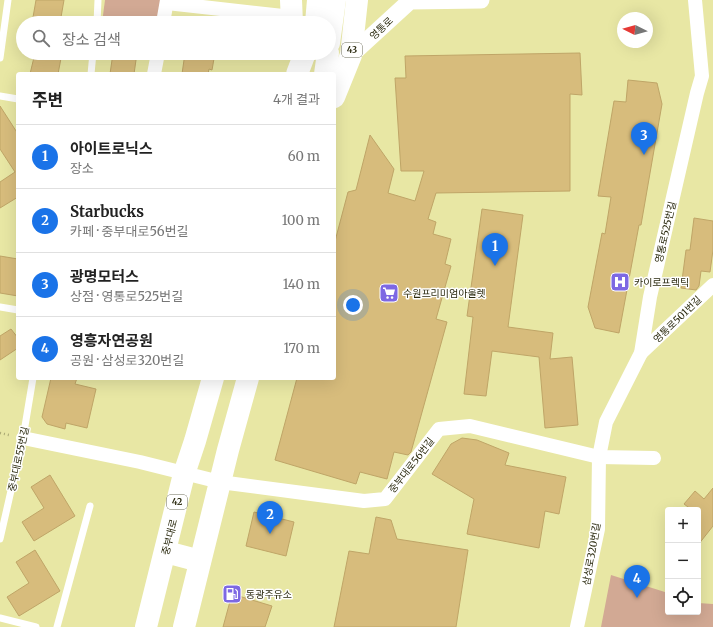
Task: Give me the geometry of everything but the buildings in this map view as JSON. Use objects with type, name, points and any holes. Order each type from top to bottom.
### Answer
[{"type":"main road","points":[[317,16],[318,0]]},
{"type":"main road","points":[[333,16],[335,0]]},
{"type":"main road","name":"43","points":[[336,92],[351,55],[356,0]]},
{"type":"main road","points":[[292,60],[292,72]]},
{"type":"main road","points":[[298,72],[302,60]]},
{"type":"main road","points":[[324,72],[327,60]]},
{"type":"main road","name":"중부대로","points":[[146,627],[166,552],[184,474],[195,442],[212,380]]},
{"type":"main road","points":[[184,627],[220,482],[247,380]]},
{"type":"main road","points":[[166,552],[200,561]]},
{"type":"street","name":"영통로","points":[[351,55],[410,0],[481,0]]},
{"type":"street","name":"영통로525번길","points":[[599,457],[606,422],[641,353],[650,297],[697,93],[707,76],[695,0]]},
{"type":"street","points":[[165,16],[167,2],[292,13]]},
{"type":"street","points":[[154,72],[157,60]]},
{"type":"street","name":"영통로501번길","points":[[641,353],[713,284]]},
{"type":"street","name":"중부대로56번길","points":[[23,438],[140,462],[220,482],[364,501],[385,499],[439,429],[470,426],[599,457],[654,458]]},
{"type":"street","name":"삼성로320번길","points":[[577,627],[598,529],[599,457]]},
{"type":"lane","points":[[0,58],[8,0]]},
{"type":"lane","points":[[97,16],[98,0]]},
{"type":"lane","points":[[91,72],[92,60]]},
{"type":"lane","points":[[0,96],[16,99]]},
{"type":"lane","points":[[0,307],[16,310]]},
{"type":"lane","name":"중부대로55번길","points":[[0,539],[23,438],[33,380]]},
{"type":"lane","points":[[57,627],[90,506]]},
{"type":"lane","points":[[0,618],[36,627]]},
{"type":"shaded area","points":[[105,0],[162,0],[159,16],[103,16]]},
{"type":"shaded area","points":[[611,575],[665,592],[665,615],[701,615],[701,603],[713,604],[713,627],[601,627]]},
{"type":"place","name":"광명모터스","points":[[644,155]]},
{"type":"place","name":"아이트로닉스","points":[[495,266]]},
{"type":"place","name":"카이로프렉틱","points":[[620,282]]},
{"type":"place","name":"수원프리미엄아울렛","points":[[389,293]]},
{"type":"place","name":"Starbucks","points":[[270,534]]},
{"type":"place","name":"동광주유소","points":[[232,594]]},
{"type":"place","name":"영흥자연공원","points":[[637,598]]}]
